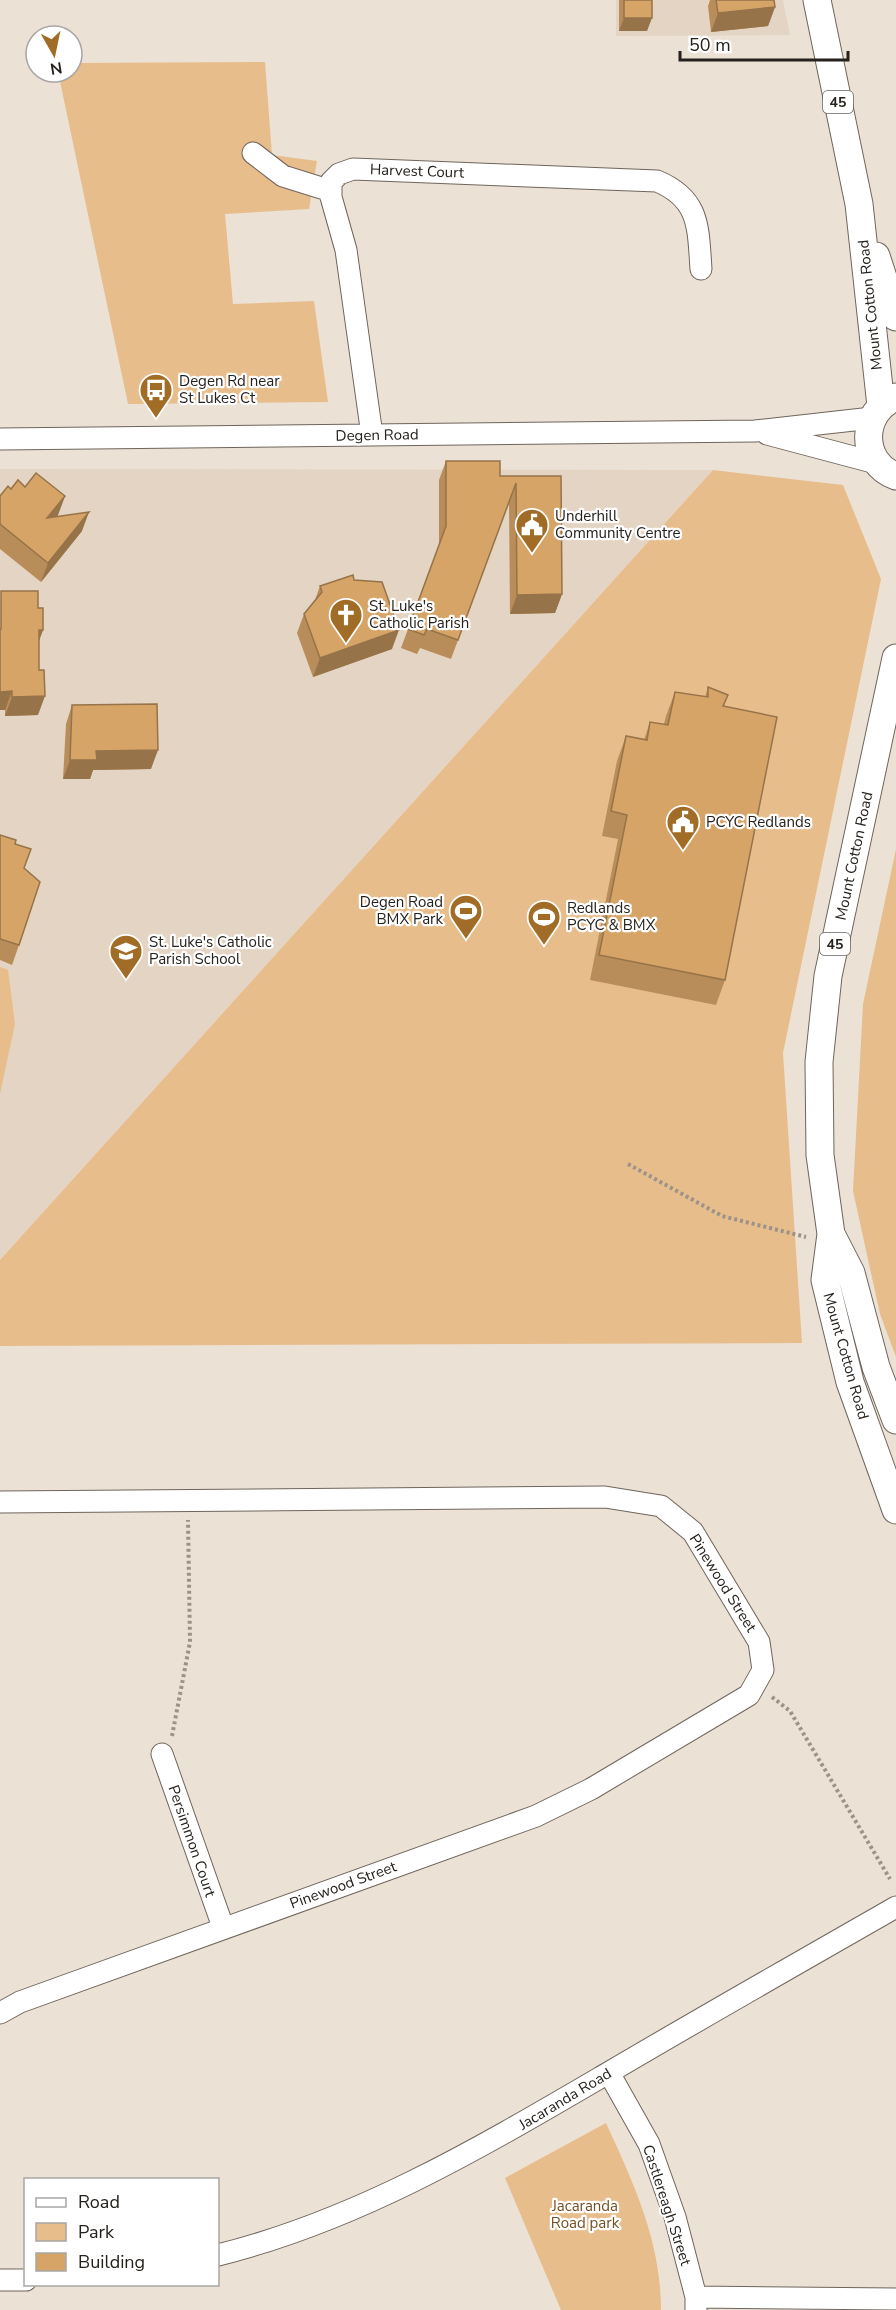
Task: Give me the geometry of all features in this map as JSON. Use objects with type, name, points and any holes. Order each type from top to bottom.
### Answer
[{"type":"main road","name":"Mount Cotton Road","points":[[817,0],[859,204],[883,407]]},
{"type":"main road","name":"Mount Cotton Road","points":[[859,204],[896,317]]},
{"type":"main road","name":"45","points":[[883,407],[867,441],[890,474]]},
{"type":"main road","name":"Mount Cotton Road","points":[[896,658],[828,976],[819,1062],[820,1155],[831,1234],[825,1280],[850,1382],[896,1510]]},
{"type":"main road","name":"Mount Cotton Road","points":[[831,1234],[851,1274],[876,1367],[896,1420]]},
{"type":"street","points":[[253,153],[283,176],[331,191],[346,250],[372,435]]},
{"type":"street","name":"Harvest Court","points":[[331,191],[331,182],[339,174],[353,169],[657,181],[676,189],[691,206],[698,227],[701,269]]},
{"type":"street","name":"Degen Road","points":[[0,439],[755,431],[883,407]]},
{"type":"street","name":"Degen Road","points":[[755,431],[890,474]]},
{"type":"street","name":"Pinewood Street","points":[[0,1502],[604,1497],[661,1506],[693,1532],[759,1642],[763,1670],[749,1695],[591,1789],[536,1816],[223,1927],[20,2002],[0,2013]]},
{"type":"street","name":"Persimmon Court","points":[[162,1754],[223,1927]]},
{"type":"street","name":"Jacaranda Road","points":[[219,2255],[297,2232],[382,2197],[480,2149],[896,1907]]},
{"type":"street","name":"Castlereagh Street","points":[[609,2073],[649,2144],[675,2217],[696,2303]]},
{"type":"street","points":[[0,2280],[24,2280]]},
{"type":"street","points":[[696,2303],[896,2299]]},
{"type":"path","points":[[628,1164],[722,1216],[801,1238],[831,1234]]},
{"type":"path","points":[[162,1754],[171,1740],[190,1642],[188,1522],[196,1500]]},
{"type":"path","points":[[755,1683],[790,1711],[890,1879]]},
{"type":"shaded area","points":[[616,0],[783,0],[790,35],[616,36]]},
{"type":"shaded area","name":"St. Luke's Catholic Parish School","points":[[0,469],[713,470],[0,1260]]},
{"type":"green space","points":[[265,62],[272,155],[317,161],[309,209],[225,214],[233,304],[314,301],[328,402],[128,404],[61,84],[84,84],[84,63]]},
{"type":"green space","name":"Redlands PCYC & BMX","points":[[713,470],[843,485],[881,579],[783,1053],[802,1343],[0,1346],[0,1260]]},
{"type":"green space","points":[[896,849],[896,1357],[880,1314],[853,1191],[863,1004]]},
{"type":"green space","points":[[0,967],[8,970],[15,1024],[0,1094]]},
{"type":"green space","name":"Jacaranda Road park","points":[[606,2123],[636,2191],[651,2237],[660,2285],[661,2310],[561,2310],[505,2178]]},
{"type":"building","points":[[624,0],[652,0],[652,18],[624,18]]},
{"type":"building","points":[[716,0],[774,0],[775,7],[718,13]]},
{"type":"building","points":[[446,461],[500,461],[500,476],[561,476],[562,594],[517,595],[516,483],[458,640],[427,629],[424,635],[408,629],[446,526]]},
{"type":"building","points":[[36,473],[65,496],[47,518],[89,512],[48,563],[0,524],[0,496],[8,486],[11,489],[18,480],[25,487]]},
{"type":"building","name":"St. Luke's Catholic Parish","points":[[353,575],[354,580],[382,582],[399,630],[320,658],[304,614],[322,592],[320,586]]},
{"type":"building","points":[[1,591],[38,591],[38,608],[43,608],[43,630],[39,630],[39,670],[44,670],[45,696],[12,697],[12,691],[0,692]]},
{"type":"building","name":"PCYC Redlands","points":[[708,687],[728,695],[723,706],[777,717],[725,980],[599,955],[627,815],[611,811],[626,736],[647,740],[650,722],[668,725],[675,692],[708,697]]},
{"type":"building","points":[[157,704],[158,750],[96,751],[97,760],[70,760],[72,705]]},
{"type":"building","points":[[0,835],[16,840],[15,844],[31,849],[24,868],[40,882],[19,945],[0,939]]},
{"type":"place","name":"Degen Rd near St Lukes Ct","points":[[156,419]]},
{"type":"place","name":"Underhill Community Centre","points":[[532,554]]},
{"type":"place","name":"St. Luke's Catholic Parish","points":[[346,644]]},
{"type":"place","name":"PCYC Redlands","points":[[683,851]]},
{"type":"place","name":"Degen Road BMX Park","points":[[466,940]]},
{"type":"place","name":"Redlands PCYC & BMX","points":[[544,946]]},
{"type":"place","name":"St. Luke's Catholic Parish School","points":[[126,980]]}]
